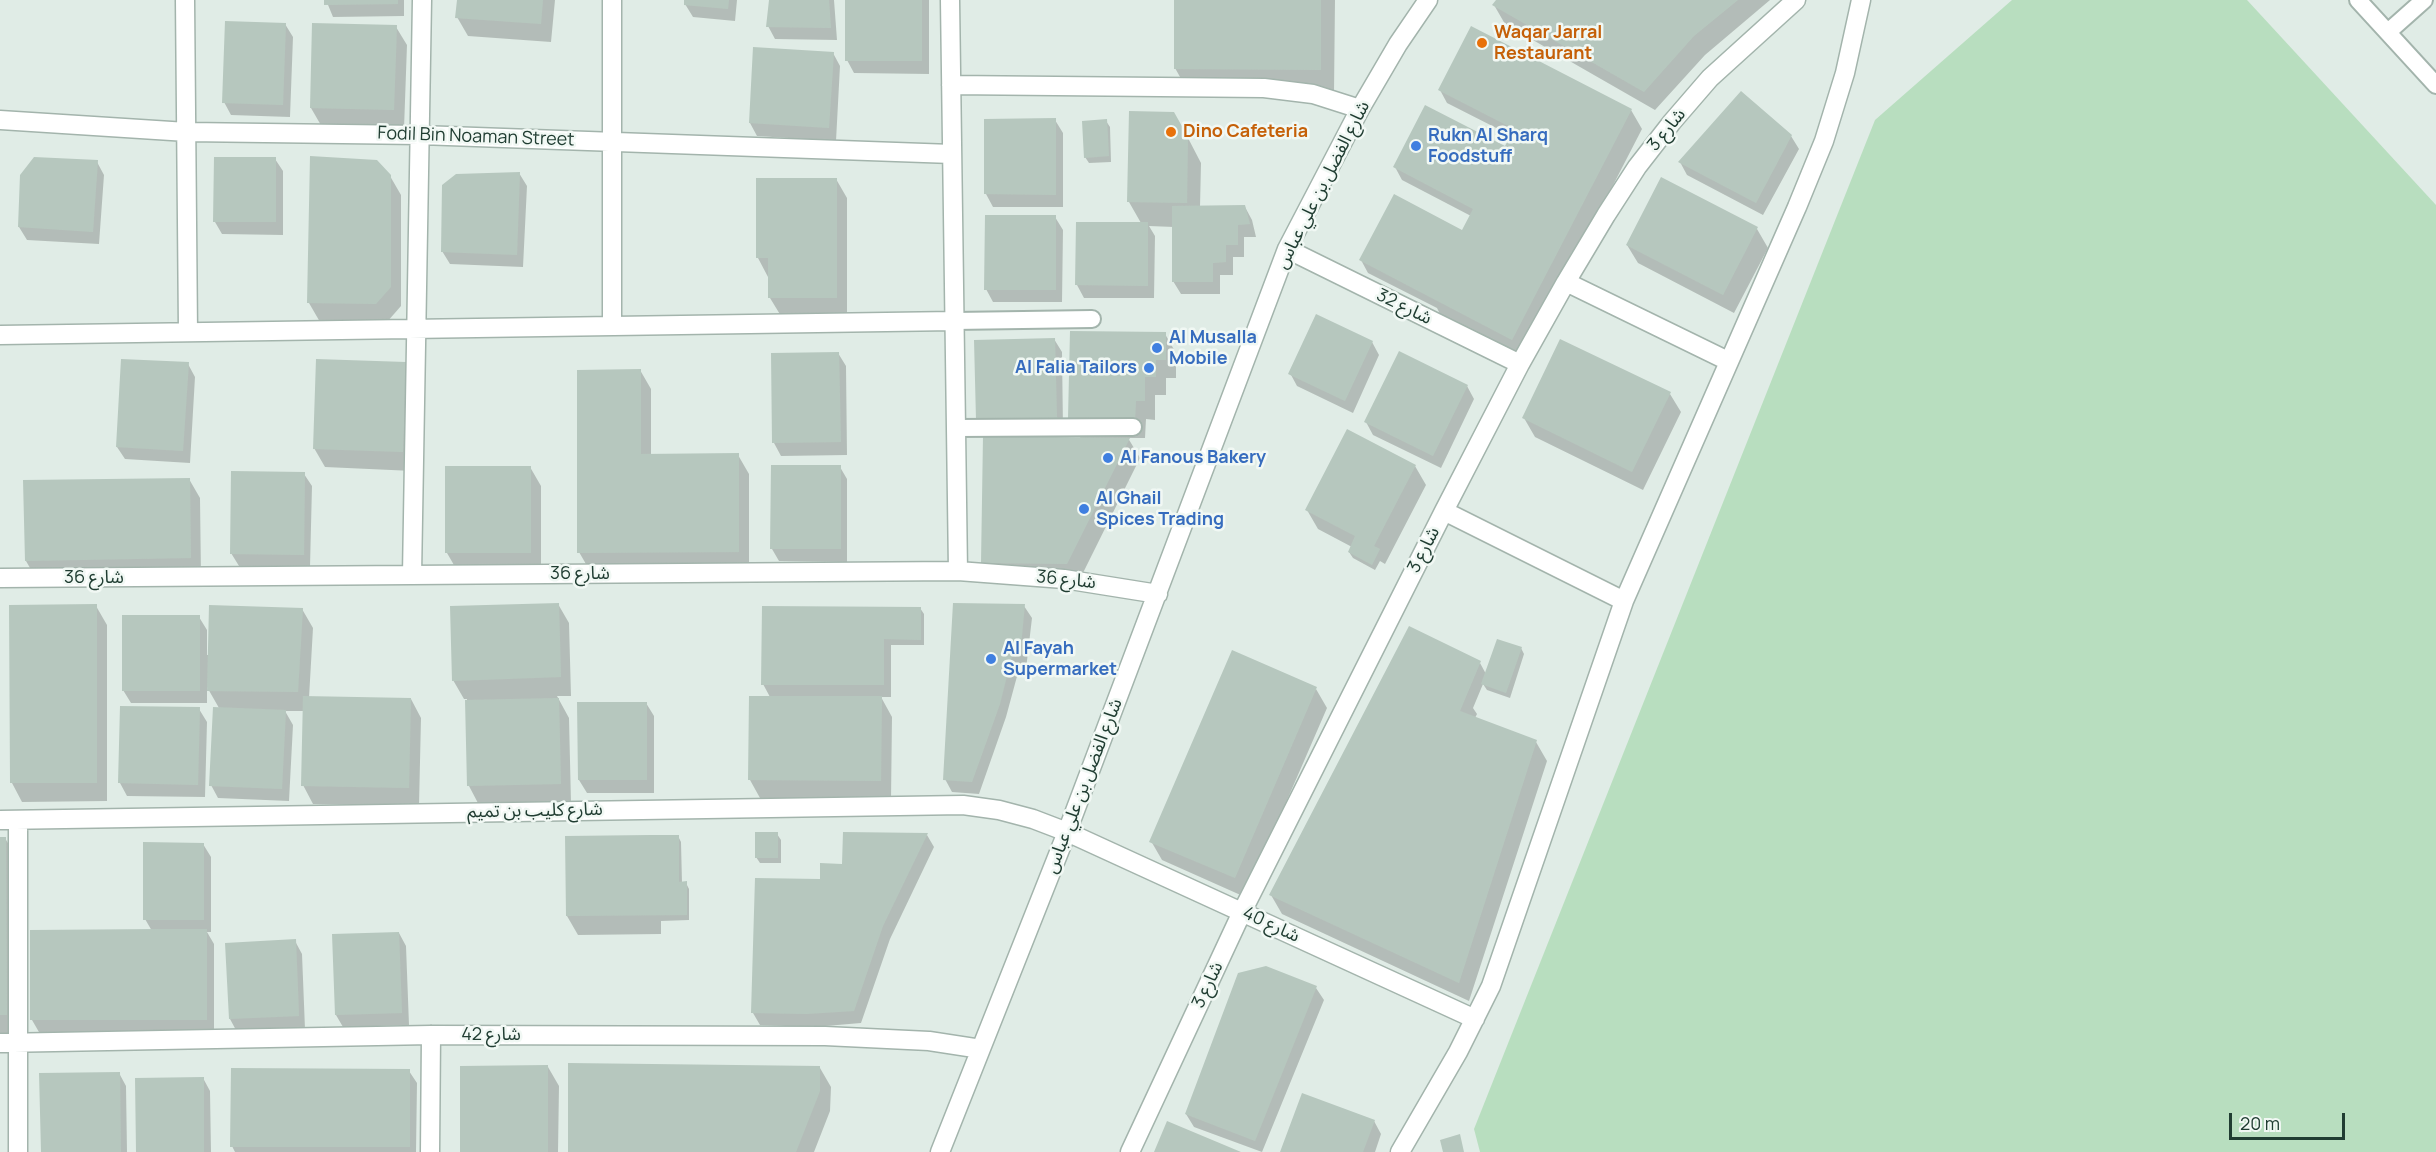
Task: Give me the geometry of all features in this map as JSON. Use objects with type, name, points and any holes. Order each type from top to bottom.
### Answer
[{"type":"street","points":[[185,0],[188,332]]},
{"type":"street","points":[[412,575],[422,0]]},
{"type":"street","points":[[612,0],[612,326]]},
{"type":"street","points":[[950,0],[958,571]]},
{"type":"street","name":"شارع الفضل بن علي عباس","points":[[940,1152],[1067,832],[1287,249],[1360,109],[1398,44],[1428,0]]},
{"type":"street","name":"شارع 3","points":[[1130,1152],[1242,912],[1444,511],[1520,364],[1566,282],[1637,167],[1672,122],[1710,78],[1796,0]]},
{"type":"street","points":[[1400,1152],[1475,1018],[1504,952],[1624,601],[1824,141],[1845,73],[1861,0]]},
{"type":"street","points":[[951,85],[1264,88],[1312,94],[1360,109]]},
{"type":"street","name":"Fodil Bin Noaman Street","points":[[0,120],[187,132],[420,135],[952,154]]},
{"type":"street","name":"شارع 32","points":[[1287,249],[1520,364]]},
{"type":"street","points":[[1566,282],[1728,361]]},
{"type":"street","points":[[0,335],[954,321]]},
{"type":"street","points":[[1444,511],[1624,601]]},
{"type":"street","name":"شارع 36","points":[[0,578],[958,571],[1064,579],[1158,594]]},
{"type":"street","name":"شارع كليب بن تميم","points":[[0,820],[963,805],[999,810],[1067,832]]},
{"type":"street","points":[[18,820],[9,1042],[18,1152]]},
{"type":"street","name":"شارع 40","points":[[1067,832],[1475,1018]]},
{"type":"street","points":[[430,1152],[431,1035]]},
{"type":"street","name":"شارع 42","points":[[9,1042],[431,1035],[878,1037],[929,1041],[981,1049]]},
{"type":"lane","points":[[2358,0],[2436,85]]},
{"type":"lane","points":[[2388,32],[2424,0]]},
{"type":"lane","points":[[954,321],[1092,319]]},
{"type":"lane","points":[[956,428],[1133,427]]},
{"type":"green space","points":[[2012,0],[2247,0],[2436,205],[2436,1152],[1480,1152],[1474,1129],[1875,120]]},
{"type":"building","points":[[324,0],[398,0],[398,4],[324,5]]},
{"type":"building","points":[[457,0],[543,0],[541,24],[455,18]]},
{"type":"building","points":[[684,0],[729,0],[728,9],[684,5]]},
{"type":"building","points":[[769,0],[829,0],[831,28],[766,27]]},
{"type":"building","points":[[845,0],[922,0],[922,61],[845,61]]},
{"type":"building","points":[[1174,0],[1321,0],[1321,70],[1174,69]]},
{"type":"building","points":[[1496,0],[1738,0],[1694,36],[1644,92],[1492,5]]},
{"type":"building","points":[[225,21],[286,23],[283,105],[222,103]]},
{"type":"building","points":[[312,23],[397,25],[394,110],[310,108]]},
{"type":"building","points":[[1471,26],[1632,109],[1512,340],[1359,260],[1394,194],[1462,230],[1473,209],[1393,167],[1425,105],[1505,146],[1514,129],[1438,90]]},
{"type":"building","points":[[753,47],[834,52],[829,128],[749,123]]},
{"type":"building","points":[[1741,91],[1792,135],[1756,203],[1678,162]]},
{"type":"building","points":[[1129,111],[1174,112],[1188,137],[1187,203],[1127,202]]},
{"type":"building","points":[[1056,118],[1056,195],[984,194],[984,119]]},
{"type":"building","points":[[1107,119],[1109,156],[1084,158],[1082,121]]},
{"type":"building","points":[[310,156],[377,160],[391,175],[391,287],[376,304],[307,303]]},
{"type":"building","points":[[34,157],[98,160],[93,232],[18,227],[20,175]]},
{"type":"building","points":[[214,157],[276,157],[276,222],[213,222]]},
{"type":"building","points":[[520,172],[517,255],[441,252],[442,185],[456,174]]},
{"type":"building","points":[[1661,177],[1758,227],[1723,295],[1626,245]]},
{"type":"building","points":[[756,178],[837,178],[837,298],[768,298],[768,258],[756,258]]},
{"type":"building","points":[[1245,205],[1250,224],[1238,225],[1238,245],[1226,245],[1226,262],[1213,263],[1213,282],[1172,282],[1172,206]]},
{"type":"building","points":[[985,215],[1056,215],[1056,290],[984,290]]},
{"type":"building","points":[[1076,222],[1148,222],[1148,286],[1075,285]]},
{"type":"building","points":[[1316,314],[1373,341],[1345,401],[1288,374]]},
{"type":"building","points":[[1070,331],[1166,332],[1166,360],[1156,360],[1156,377],[1145,377],[1145,401],[1136,401],[1135,420],[1068,418]]},
{"type":"building","points":[[1055,338],[1057,418],[976,420],[974,340]]},
{"type":"building","points":[[1560,339],[1671,392],[1632,472],[1522,418]]},
{"type":"building","points":[[1399,351],[1468,385],[1433,456],[1364,422]]},
{"type":"building","points":[[839,352],[841,442],[772,443],[771,353]]},
{"type":"building","points":[[121,359],[189,362],[183,451],[116,447]]},
{"type":"building","points":[[316,359],[406,362],[403,452],[313,449]]},
{"type":"building","points":[[641,369],[641,454],[739,453],[739,552],[577,553],[577,370]]},
{"type":"building","points":[[1347,429],[1416,465],[1374,546],[1380,549],[1372,565],[1348,552],[1355,536],[1305,510]]},
{"type":"building","points":[[983,436],[1130,438],[1067,564],[981,563]]},
{"type":"building","points":[[771,465],[841,465],[841,549],[770,549]]},
{"type":"building","points":[[445,466],[531,466],[531,553],[445,553]]},
{"type":"building","points":[[231,471],[305,472],[304,555],[230,554]]},
{"type":"building","points":[[190,478],[191,558],[25,561],[23,480]]},
{"type":"building","points":[[559,603],[561,677],[452,681],[450,606]]},
{"type":"building","points":[[953,603],[1025,604],[1020,656],[1012,656],[1000,704],[972,782],[943,780]]},
{"type":"building","points":[[97,604],[97,783],[10,783],[9,605]]},
{"type":"building","points":[[209,605],[303,608],[298,692],[207,691]]},
{"type":"building","points":[[762,606],[921,607],[921,640],[884,639],[884,685],[761,685]]},
{"type":"building","points":[[122,615],[200,615],[200,691],[122,691]]},
{"type":"building","points":[[1409,626],[1481,661],[1460,711],[1537,740],[1459,983],[1269,895]]},
{"type":"building","points":[[1497,639],[1522,647],[1506,693],[1481,684]]},
{"type":"building","points":[[1232,650],[1317,687],[1235,878],[1149,842]]},
{"type":"building","points":[[303,696],[411,698],[409,788],[301,786]]},
{"type":"building","points":[[749,696],[882,696],[881,781],[748,780]]},
{"type":"building","points":[[559,698],[561,784],[467,786],[465,700]]},
{"type":"building","points":[[577,702],[647,702],[647,780],[578,780]]},
{"type":"building","points":[[120,706],[200,707],[198,785],[118,783]]},
{"type":"building","points":[[213,707],[286,710],[282,789],[209,786]]},
{"type":"building","points":[[755,832],[778,832],[778,858],[755,858]]},
{"type":"building","points":[[843,832],[928,833],[883,926],[854,1011],[806,1014],[751,1013],[755,878],[820,879],[820,863],[842,864]]},
{"type":"building","points":[[679,835],[679,882],[687,881],[687,915],[566,916],[565,836]]},
{"type":"building","points":[[0,837],[6,837],[7,1015],[0,1015]]},
{"type":"building","points":[[143,842],[204,843],[204,920],[143,920]]},
{"type":"building","points":[[207,929],[207,1020],[30,1020],[30,930]]},
{"type":"building","points":[[399,932],[402,1013],[335,1015],[332,934]]},
{"type":"building","points":[[296,939],[299,1016],[229,1019],[225,943]]},
{"type":"building","points":[[1266,966],[1317,986],[1255,1141],[1185,1114],[1238,973]]},
{"type":"building","points":[[568,1063],[820,1066],[820,1091],[796,1152],[568,1152]]},
{"type":"building","points":[[548,1065],[548,1152],[460,1152],[460,1066]]},
{"type":"building","points":[[231,1068],[410,1069],[410,1147],[230,1147]]},
{"type":"building","points":[[120,1072],[121,1152],[41,1152],[39,1073]]},
{"type":"building","points":[[204,1077],[204,1152],[136,1152],[135,1078]]},
{"type":"building","points":[[1302,1093],[1375,1120],[1363,1152],[1280,1152]]},
{"type":"building","points":[[1167,1121],[1241,1152],[1154,1152]]},
{"type":"building","points":[[1460,1134],[1464,1152],[1443,1152],[1440,1140]]},
{"type":"place","name":"Waqar Jarral Restaurant","points":[[1482,43]]},
{"type":"place","name":"Dino Cafeteria","points":[[1171,132]]},
{"type":"place","name":"Rukn Al Sharq Foodstuff","points":[[1416,146]]},
{"type":"place","name":"Al Musalla Mobile","points":[[1157,348]]},
{"type":"place","name":"Al Falia Tailors","points":[[1149,368]]},
{"type":"place","name":"Al Fanous Bakery","points":[[1108,458]]},
{"type":"place","name":"Al Ghail Spices Trading","points":[[1084,509]]},
{"type":"place","name":"Al Fayah Supermarket","points":[[991,659]]}]
